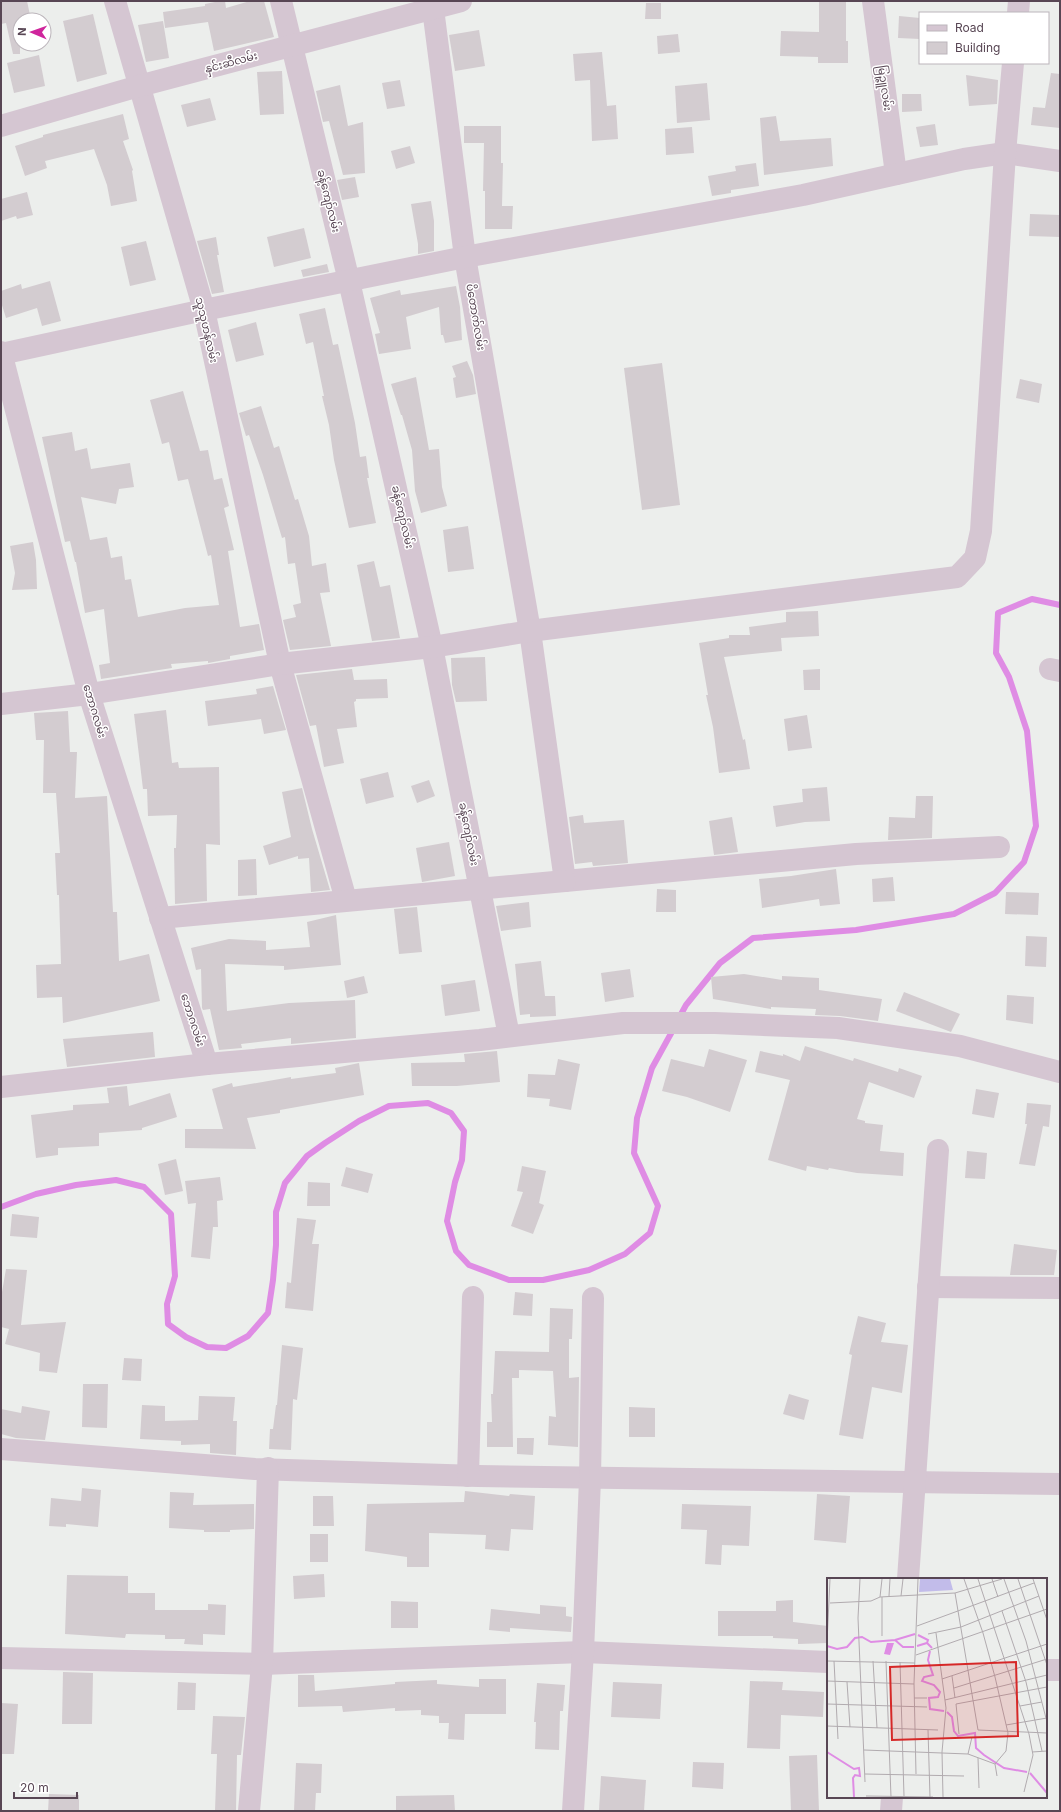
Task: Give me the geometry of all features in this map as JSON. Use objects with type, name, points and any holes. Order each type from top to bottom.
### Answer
[{"type":"street","name":"သူသူဟန်လမ်း","points":[[115,1],[204,310],[280,664],[346,900]]},
{"type":"street","name":"ခန့်ကျော်လမ်း","points":[[281,1],[349,281],[432,647],[509,1036]]},
{"type":"street","name":"နှင်းဆီလမ်း","points":[[1,126],[139,86],[291,46],[433,5],[461,1]]},
{"type":"street","name":"မြဉ္ဇူလမ်း","points":[[873,1],[896,174]]},
{"type":"street","points":[[1018,12],[1019,1]]},
{"type":"street","name":"ပိတောက်လမ်း","points":[[433,5],[465,257],[530,631],[565,881]]},
{"type":"street","points":[[1,704],[89,694],[280,664],[432,647],[530,631],[957,577],[975,558],[981,531],[1005,153],[1013,64]]},
{"type":"street","points":[[1,354],[204,310],[465,257],[802,195],[964,159],[1005,153],[1060,162]]},
{"type":"street","name":"ဘောဂလမ်း","points":[[1,354],[89,694],[207,1064]]},
{"type":"street","points":[[160,918],[856,854],[999,847]]},
{"type":"street","points":[[1,1087],[207,1064],[509,1036],[623,1023],[714,1023],[838,1028],[960,1046],[1060,1072]]},
{"type":"street","points":[[908,1578],[938,1150]]},
{"type":"street","points":[[928,1287],[1060,1288]]},
{"type":"street","points":[[468,1476],[473,1297]]},
{"type":"street","points":[[573,1811],[583,1652],[590,1479],[593,1298]]},
{"type":"street","points":[[1,1449],[268,1468],[468,1476],[590,1479],[1060,1484]]},
{"type":"street","points":[[249,1811],[262,1664],[268,1468]]},
{"type":"street","points":[[1,1658],[262,1664],[583,1652],[827,1662]]},
{"type":"street","points":[[1047,1670],[1060,1670]]},
{"type":"street","points":[[891,1811],[892,1798]]},
{"type":"building","points":[[1,1],[27,1],[29,12],[12,12],[12,50],[6,23],[1,24]]},
{"type":"building","points":[[225,1],[226,8],[250,1],[264,1],[274,37],[214,51],[208,22],[165,28],[163,12],[205,6],[205,4]]},
{"type":"building","points":[[819,1],[846,1],[846,41],[848,41],[848,63],[818,63],[818,57],[780,56],[781,31],[819,32]]},
{"type":"building","points":[[646,3],[661,3],[661,19],[645,19]]},
{"type":"building","points":[[93,14],[107,74],[77,82],[63,21]]},
{"type":"building","points":[[899,16],[919,18],[919,39],[898,38]]},
{"type":"building","points":[[163,21],[169,58],[146,62],[138,25]]},
{"type":"building","points":[[479,30],[485,66],[455,71],[449,35]]},
{"type":"building","points":[[678,34],[680,52],[658,54],[657,36]]},
{"type":"building","points":[[13,52],[20,52],[20,54],[13,54]]},
{"type":"building","points":[[602,52],[607,106],[616,105],[618,139],[592,141],[590,80],[575,81],[573,54]]},
{"type":"building","points":[[39,55],[45,86],[14,93],[7,63]]},
{"type":"building","points":[[282,71],[284,114],[260,115],[257,72]]},
{"type":"building","points":[[1051,73],[1060,74],[1060,128],[1031,125],[1033,107],[1045,108]]},
{"type":"building","points":[[966,75],[998,80],[997,104],[969,106]]},
{"type":"building","points":[[400,80],[405,106],[387,109],[382,83]]},
{"type":"building","points":[[707,83],[710,120],[677,123],[675,86]]},
{"type":"building","points":[[340,85],[348,126],[363,122],[365,173],[343,175],[329,121],[323,122],[316,91]]},
{"type":"building","points":[[902,94],[921,94],[922,111],[902,112]]},
{"type":"building","points":[[210,98],[216,120],[187,127],[181,105]]},
{"type":"building","points":[[123,114],[129,139],[123,141],[133,170],[137,201],[111,206],[107,185],[94,149],[45,161],[47,168],[25,176],[15,146],[43,137],[43,135]]},
{"type":"building","points":[[776,116],[780,141],[831,138],[833,166],[764,175],[760,118]]},
{"type":"building","points":[[935,124],[938,145],[920,147],[916,127]]},
{"type":"building","points":[[464,126],[501,126],[501,163],[503,163],[502,206],[513,206],[512,229],[485,229],[485,191],[483,191],[484,143],[464,143]]},
{"type":"building","points":[[692,127],[694,153],[666,155],[665,129]]},
{"type":"building","points":[[410,146],[415,163],[396,169],[391,151]]},
{"type":"building","points":[[756,163],[759,186],[731,190],[731,193],[712,196],[708,176],[736,171],[735,166]]},
{"type":"building","points":[[355,177],[359,197],[342,200],[337,180]]},
{"type":"building","points":[[27,192],[33,215],[17,219],[16,216],[1,221],[1,199]]},
{"type":"building","points":[[431,201],[434,221],[434,251],[418,254],[418,244],[411,204]]},
{"type":"building","points":[[1030,214],[1060,215],[1060,237],[1029,236]]},
{"type":"building","points":[[304,228],[311,258],[274,267],[267,237]]},
{"type":"building","points":[[216,237],[219,255],[217,255],[224,292],[212,294],[197,241]]},
{"type":"building","points":[[146,241],[156,280],[130,286],[121,247]]},
{"type":"building","points":[[327,264],[329,272],[303,277],[301,270]]},
{"type":"building","points":[[50,281],[61,321],[42,326],[37,308],[6,318],[1,302],[1,291],[21,284],[22,289]]},
{"type":"building","points":[[456,286],[460,307],[462,340],[445,343],[443,335],[441,335],[439,307],[406,317],[411,349],[379,354],[375,334],[380,333],[370,298],[400,290],[401,295]]},
{"type":"building","points":[[325,308],[333,345],[338,344],[355,423],[360,457],[366,456],[369,478],[367,478],[376,523],[349,528],[334,460],[329,425],[322,396],[324,396],[313,342],[306,344],[299,314]]},
{"type":"building","points":[[256,322],[264,355],[236,362],[228,330]]},
{"type":"building","points":[[467,361],[473,375],[476,394],[456,398],[453,378],[456,377],[452,366]]},
{"type":"building","points":[[662,363],[680,505],[642,510],[624,368]]},
{"type":"building","points":[[416,377],[429,450],[439,449],[442,487],[447,506],[421,513],[415,491],[412,450],[391,384]]},
{"type":"building","points":[[1020,379],[1042,384],[1039,403],[1016,398]]},
{"type":"building","points":[[183,391],[200,451],[208,450],[214,480],[222,478],[229,506],[224,508],[234,550],[228,551],[240,627],[259,624],[264,650],[230,656],[230,659],[208,663],[208,661],[171,664],[172,668],[101,679],[99,665],[110,663],[104,609],[85,613],[76,562],[70,541],[65,542],[42,437],[72,432],[75,451],[87,448],[91,469],[130,463],[134,487],[119,489],[116,504],[81,497],[90,540],[107,537],[111,558],[122,556],[125,580],[131,579],[138,617],[185,608],[219,605],[211,555],[208,556],[188,479],[178,481],[169,442],[162,444],[150,400]]},
{"type":"building","points":[[261,406],[274,448],[279,446],[295,500],[298,499],[309,536],[312,566],[326,563],[330,592],[320,593],[331,646],[290,650],[283,620],[296,617],[293,605],[301,603],[295,563],[288,564],[285,537],[282,538],[263,475],[249,435],[246,436],[239,413]]},
{"type":"building","points":[[468,526],[474,569],[448,572],[443,530]]},
{"type":"building","points":[[33,542],[36,560],[37,589],[12,590],[15,573],[10,546]]},
{"type":"building","points":[[374,561],[380,587],[390,585],[400,638],[372,641],[357,565]]},
{"type":"building","points":[[818,611],[819,636],[781,638],[782,651],[724,657],[743,740],[745,739],[750,769],[719,773],[699,643],[729,638],[729,635],[750,635],[749,627],[786,622],[786,612]]},
{"type":"building","points":[[485,657],[487,701],[456,702],[452,685],[451,658]]},
{"type":"building","points":[[352,669],[354,680],[387,679],[388,698],[356,699],[354,702],[357,727],[337,729],[344,763],[324,767],[316,725],[310,726],[296,675]]},
{"type":"building","points":[[820,669],[820,690],[804,690],[803,670]]},
{"type":"building","points":[[273,686],[286,730],[264,734],[261,719],[208,726],[205,701],[257,694],[256,689]]},
{"type":"building","points":[[166,710],[172,763],[178,762],[179,768],[219,767],[220,845],[206,844],[207,901],[175,904],[174,848],[176,848],[177,815],[148,816],[147,789],[143,789],[134,714]]},
{"type":"building","points":[[68,711],[70,752],[77,752],[75,798],[107,796],[113,912],[117,912],[119,961],[149,954],[160,1001],[63,1023],[62,997],[37,998],[36,965],[61,964],[59,895],[57,895],[55,853],[60,853],[56,793],[43,793],[44,740],[36,740],[34,713]]},
{"type":"building","points":[[807,715],[812,748],[788,751],[784,719]]},
{"type":"building","points":[[388,772],[394,797],[366,804],[360,779]]},
{"type":"building","points":[[429,780],[435,796],[417,803],[411,786]]},
{"type":"building","points":[[827,787],[830,821],[805,822],[776,827],[773,806],[803,802],[802,789]]},
{"type":"building","points":[[302,788],[312,829],[330,890],[311,892],[309,858],[298,859],[298,856],[269,865],[263,846],[291,837],[282,792]]},
{"type":"building","points":[[916,796],[933,796],[932,838],[888,840],[889,817],[915,818]]},
{"type":"building","points":[[583,815],[584,823],[624,820],[628,863],[593,866],[592,862],[575,864],[569,817]]},
{"type":"building","points":[[732,817],[738,852],[714,855],[709,821]]},
{"type":"building","points":[[449,842],[455,876],[422,882],[416,848]]},
{"type":"building","points":[[256,859],[257,895],[238,896],[238,860]]},
{"type":"building","points":[[836,869],[840,904],[820,906],[819,899],[762,908],[759,879]]},
{"type":"building","points":[[893,877],[895,901],[873,902],[872,879]]},
{"type":"building","points":[[657,889],[676,890],[676,912],[656,912]]},
{"type":"building","points":[[1006,892],[1039,893],[1038,915],[1005,914]]},
{"type":"building","points":[[529,902],[531,927],[501,931],[496,906]]},
{"type":"building","points":[[417,907],[422,952],[399,954],[394,909]]},
{"type":"building","points":[[336,915],[341,965],[284,970],[284,966],[225,964],[227,1011],[289,1003],[355,1000],[356,1038],[291,1044],[291,1038],[241,1044],[242,1048],[219,1050],[210,1009],[203,1010],[202,1008],[201,969],[196,970],[191,948],[229,939],[266,941],[266,950],[310,947],[307,922]]},
{"type":"building","points":[[1026,936],[1047,937],[1046,967],[1025,966]]},
{"type":"building","points":[[541,961],[545,996],[555,996],[556,1016],[530,1017],[530,1014],[520,1015],[515,964]]},
{"type":"building","points":[[630,969],[634,997],[605,1002],[601,973]]},
{"type":"building","points":[[744,974],[782,980],[782,976],[819,978],[819,990],[882,999],[878,1021],[840,1016],[815,1015],[816,1009],[771,1007],[771,1009],[713,999],[711,977]]},
{"type":"building","points":[[364,976],[368,993],[347,998],[344,981]]},
{"type":"building","points":[[475,980],[480,1011],[445,1016],[441,985]]},
{"type":"building","points":[[904,992],[960,1014],[951,1032],[896,1011]]},
{"type":"building","points":[[1007,995],[1034,997],[1033,1024],[1006,1020]]},
{"type":"building","points":[[153,1032],[155,1057],[67,1067],[63,1039]]},
{"type":"building","points":[[805,1046],[853,1061],[854,1058],[898,1072],[899,1068],[922,1076],[914,1098],[869,1082],[857,1119],[865,1121],[865,1123],[883,1125],[880,1151],[904,1153],[903,1176],[857,1173],[829,1168],[828,1170],[807,1166],[806,1171],[768,1160],[790,1080],[755,1072],[760,1051],[783,1056],[783,1054],[800,1061]]},
{"type":"building","points":[[709,1049],[747,1060],[730,1112],[687,1097],[662,1091],[671,1059],[704,1067]]},
{"type":"building","points":[[497,1051],[500,1082],[457,1086],[412,1086],[411,1063],[465,1062],[464,1054]]},
{"type":"building","points":[[558,1059],[580,1064],[571,1110],[549,1106],[550,1099],[527,1097],[528,1074],[555,1075]]},
{"type":"building","points":[[359,1063],[364,1095],[280,1110],[280,1113],[247,1118],[256,1149],[185,1148],[185,1129],[223,1129],[212,1089],[232,1083],[233,1087],[291,1077],[291,1079],[336,1073],[335,1068]]},
{"type":"building","points":[[127,1086],[129,1106],[170,1093],[177,1117],[142,1128],[142,1130],[99,1133],[99,1146],[58,1148],[58,1155],[36,1158],[31,1115],[73,1110],[73,1105],[109,1103],[107,1088]]},
{"type":"building","points":[[976,1089],[999,1093],[994,1118],[972,1114]]},
{"type":"building","points":[[1027,1103],[1051,1105],[1049,1127],[1043,1126],[1035,1166],[1019,1164],[1027,1124],[1025,1124]]},
{"type":"building","points":[[967,1151],[987,1153],[985,1179],[965,1178]]},
{"type":"building","points":[[176,1159],[183,1191],[165,1195],[158,1164]]},
{"type":"building","points":[[522,1166],[546,1171],[539,1203],[544,1205],[533,1234],[511,1226],[523,1192],[517,1191]]},
{"type":"building","points":[[346,1167],[373,1174],[368,1193],[341,1186]]},
{"type":"building","points":[[220,1177],[223,1200],[217,1201],[218,1227],[213,1227],[210,1259],[191,1257],[196,1203],[188,1204],[185,1181]]},
{"type":"building","points":[[308,1182],[330,1183],[330,1206],[307,1206]]},
{"type":"building","points":[[12,1214],[39,1217],[37,1238],[10,1236]]},
{"type":"building","points":[[297,1218],[316,1220],[312,1244],[319,1244],[313,1311],[285,1308],[287,1282],[291,1283]]},
{"type":"building","points":[[1014,1244],[1057,1250],[1054,1275],[1010,1275]]},
{"type":"building","points":[[6,1269],[27,1270],[21,1325],[66,1322],[57,1373],[39,1371],[40,1353],[5,1344],[9,1329],[1,1327],[1,1298]]},
{"type":"building","points":[[515,1292],[533,1294],[532,1316],[513,1315]]},
{"type":"building","points":[[550,1308],[573,1309],[572,1339],[569,1339],[569,1378],[579,1377],[578,1447],[548,1445],[549,1416],[556,1417],[553,1371],[519,1370],[519,1378],[512,1378],[513,1447],[487,1447],[487,1422],[492,1422],[491,1394],[493,1394],[495,1351],[549,1352]]},
{"type":"building","points":[[858,1316],[886,1323],[881,1342],[908,1345],[902,1393],[872,1387],[863,1439],[839,1435],[852,1355],[849,1354]]},
{"type":"building","points":[[282,1345],[303,1348],[297,1400],[293,1399],[291,1450],[269,1449],[270,1429],[273,1429],[277,1405]]},
{"type":"building","points":[[124,1358],[142,1359],[141,1381],[122,1380]]},
{"type":"building","points":[[83,1384],[108,1384],[107,1428],[82,1427]]},
{"type":"building","points":[[789,1394],[809,1400],[804,1420],[783,1414]]},
{"type":"building","points":[[199,1396],[235,1397],[233,1421],[237,1421],[236,1455],[210,1453],[210,1444],[181,1445],[181,1441],[140,1439],[142,1405],[165,1406],[165,1421],[198,1420]]},
{"type":"building","points":[[22,1406],[50,1411],[45,1440],[16,1438],[1,1434],[1,1409],[21,1413]]},
{"type":"building","points":[[629,1407],[655,1408],[655,1437],[629,1437]]},
{"type":"building","points":[[517,1438],[534,1438],[533,1455],[517,1454]]},
{"type":"building","points":[[82,1488],[101,1490],[98,1527],[66,1524],[66,1527],[49,1526],[51,1498],[81,1501]]},
{"type":"building","points":[[465,1491],[509,1496],[510,1494],[535,1496],[533,1530],[511,1529],[509,1551],[485,1549],[486,1535],[429,1533],[429,1567],[407,1567],[407,1557],[365,1551],[367,1504],[464,1502]]},
{"type":"building","points":[[170,1492],[194,1493],[193,1505],[254,1504],[254,1529],[230,1530],[230,1532],[204,1532],[204,1530],[169,1528]]},
{"type":"building","points":[[817,1494],[850,1496],[846,1543],[814,1540]]},
{"type":"building","points":[[313,1496],[333,1496],[334,1526],[313,1526]]},
{"type":"building","points":[[682,1504],[751,1506],[749,1546],[722,1545],[721,1565],[705,1564],[707,1530],[681,1529]]},
{"type":"building","points":[[310,1534],[328,1534],[328,1562],[310,1562]]},
{"type":"building","points":[[324,1574],[325,1597],[294,1599],[293,1576]]},
{"type":"building","points":[[67,1575],[128,1576],[128,1593],[155,1593],[155,1610],[208,1610],[208,1604],[226,1605],[225,1635],[203,1634],[203,1645],[184,1644],[185,1639],[165,1639],[165,1635],[126,1634],[125,1638],[65,1634]]},
{"type":"building","points":[[793,1600],[793,1622],[827,1626],[827,1643],[798,1644],[798,1639],[773,1638],[773,1636],[718,1636],[718,1611],[776,1611],[776,1601]]},
{"type":"building","points":[[391,1601],[418,1602],[418,1628],[391,1628]]},
{"type":"building","points":[[540,1605],[566,1607],[566,1616],[572,1617],[571,1632],[510,1628],[510,1632],[489,1630],[491,1609],[540,1614]]},
{"type":"building","points":[[63,1672],[93,1673],[92,1724],[62,1724]]},
{"type":"building","points":[[298,1675],[314,1675],[315,1691],[395,1684],[395,1682],[437,1680],[437,1684],[479,1687],[479,1679],[506,1679],[506,1714],[465,1714],[464,1740],[448,1739],[449,1723],[439,1723],[439,1716],[421,1715],[421,1710],[395,1711],[395,1708],[343,1712],[342,1706],[298,1707]]},
{"type":"building","points":[[750,1681],[783,1682],[782,1690],[824,1692],[823,1717],[781,1715],[780,1749],[747,1748]]},
{"type":"building","points":[[178,1682],[196,1683],[195,1710],[177,1710]]},
{"type":"building","points":[[613,1682],[662,1684],[660,1719],[611,1717]]},
{"type":"building","points":[[537,1683],[565,1685],[563,1711],[560,1711],[559,1750],[535,1749],[536,1722],[534,1722]]},
{"type":"building","points":[[1,1703],[18,1704],[14,1754],[1,1754]]},
{"type":"building","points":[[213,1716],[245,1717],[241,1755],[237,1755],[236,1811],[215,1811],[217,1754],[211,1754]]},
{"type":"building","points":[[817,1755],[819,1811],[791,1811],[789,1756]]},
{"type":"building","points":[[693,1762],[724,1763],[723,1789],[692,1787]]},
{"type":"building","points":[[296,1763],[322,1764],[321,1793],[316,1793],[315,1811],[294,1811]]},
{"type":"building","points":[[601,1776],[646,1780],[644,1811],[599,1811]]},
{"type":"building","points":[[49,1794],[79,1795],[79,1811],[48,1811]]},
{"type":"building","points":[[454,1795],[455,1811],[396,1811],[396,1796]]},
{"type":"waterway","points":[[679,1018],[686,1005],[720,963],[753,938],[856,930],[954,914],[995,893],[1024,862],[1036,826],[1027,731],[1009,677],[996,653],[998,613],[1032,599],[1060,605]]},
{"type":"waterway","points":[[1,1207],[36,1194],[76,1185],[116,1180],[144,1187],[171,1214],[175,1276],[167,1304],[168,1324],[186,1337],[207,1347],[226,1348],[248,1336],[268,1313],[276,1245],[276,1212],[285,1183],[307,1156],[359,1121],[389,1106],[428,1103],[451,1113],[464,1131],[462,1160],[455,1182],[447,1221],[456,1251],[469,1265],[509,1280],[543,1280],[589,1270],[625,1254],[650,1233],[658,1206],[634,1153],[637,1118],[652,1068],[674,1028]]}]
